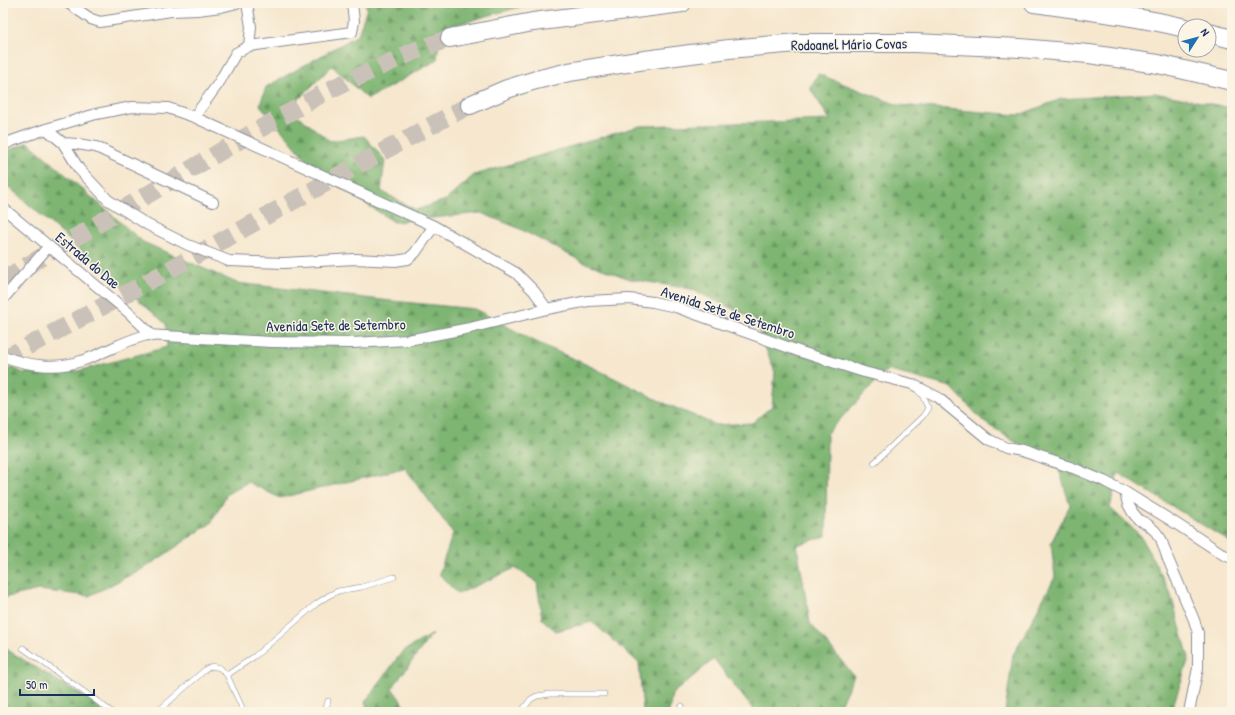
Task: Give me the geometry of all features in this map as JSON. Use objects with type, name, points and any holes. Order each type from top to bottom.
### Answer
[{"type":"highway","points":[[450,38],[533,22],[682,3]]},
{"type":"highway","points":[[1034,3],[1113,14],[1177,26]]},
{"type":"highway","points":[[1217,36],[1232,39]]},
{"type":"highway","name":"Rodoanel Mário Covas","points":[[470,105],[514,87],[569,72],[721,50],[797,43],[915,43],[1089,54],[1158,64],[1232,81]]},
{"type":"street","points":[[74,5],[91,18],[100,22],[171,11],[221,7],[237,3]]},
{"type":"street","points":[[247,3],[251,27],[249,46]]},
{"type":"street","points":[[194,117],[218,84],[236,52],[249,46],[352,32],[354,21],[352,3]]},
{"type":"street","points":[[3,146],[9,142],[46,129],[96,114],[132,107],[168,108],[194,117],[434,226],[516,273],[534,291],[547,309]]},
{"type":"street","points":[[46,129],[62,143],[79,169],[108,200],[148,225],[188,246],[229,261],[284,263],[355,259],[396,261],[408,259],[415,253],[434,226]]},
{"type":"street","points":[[62,143],[96,147],[213,202]]},
{"type":"street","name":"Estrada do Dae","points":[[3,208],[128,312],[153,336]]},
{"type":"street","points":[[3,299],[49,246]]},
{"type":"street","name":"Avenida Sete de Setembro","points":[[3,356],[17,362],[36,365],[53,366],[68,364],[83,361],[140,337],[147,336],[271,342],[352,343],[408,340],[470,328],[547,309],[588,301],[629,299],[653,302],[676,307],[801,352],[864,372],[912,384],[937,397],[988,439],[999,445],[1073,468],[1104,481],[1125,492],[1232,558]]},
{"type":"street","points":[[1125,492],[1128,504],[1133,513],[1139,520],[1156,531],[1161,539],[1196,626],[1198,633],[1198,668],[1189,712]]},
{"type":"lane","points":[[874,463],[923,416],[928,408],[922,395],[912,384]]},
{"type":"lane","points":[[227,675],[255,656],[316,604],[328,596],[338,591],[362,587],[394,577]]},
{"type":"lane","points":[[23,648],[112,712]]},
{"type":"lane","points":[[157,712],[206,669],[212,666],[220,668],[227,675],[244,712]]},
{"type":"lane","points":[[522,712],[531,699],[537,696],[550,694],[604,694]]},
{"type":"lane","points":[[325,712],[328,701]]},
{"type":"lane","points":[[678,712],[682,706]]},
{"type":"green space","points":[[365,3],[534,3],[440,29],[437,60],[368,99],[332,66],[289,109],[330,141],[364,136],[385,160],[381,191],[416,210],[446,200],[474,175],[640,126],[830,120],[810,88],[818,74],[898,105],[1019,115],[1061,99],[1155,93],[1232,108],[1232,543],[1118,473],[1110,508],[1141,536],[1170,592],[1189,658],[1172,709],[1174,712],[1005,712],[1013,655],[1055,577],[1051,543],[1070,505],[1059,470],[984,422],[951,387],[887,370],[827,433],[826,536],[797,545],[810,623],[854,676],[836,712],[755,712],[714,659],[672,694],[669,712],[643,712],[639,663],[592,622],[556,631],[542,619],[537,582],[515,568],[458,594],[439,574],[453,533],[405,468],[280,498],[248,482],[227,494],[211,523],[148,566],[89,596],[39,590],[3,598],[3,362],[23,373],[78,371],[167,347],[166,324],[3,182],[3,154],[28,142],[143,242],[237,283],[475,309],[536,342],[594,368],[664,403],[716,425],[752,423],[772,406],[775,372],[754,319],[691,289],[630,279],[583,262],[516,227],[481,213],[394,222],[317,172],[260,105],[266,87],[358,35],[367,8]]},
{"type":"green space","points":[[432,634],[392,688],[409,712],[369,712],[365,702],[402,652]]},
{"type":"green space","points":[[3,643],[9,651],[96,704],[103,712],[3,712]]},
{"type":"tunnel","points":[[3,280],[235,143],[327,91],[410,53],[450,38]]},
{"type":"tunnel","points":[[3,359],[121,297],[411,136],[470,105]]}]
